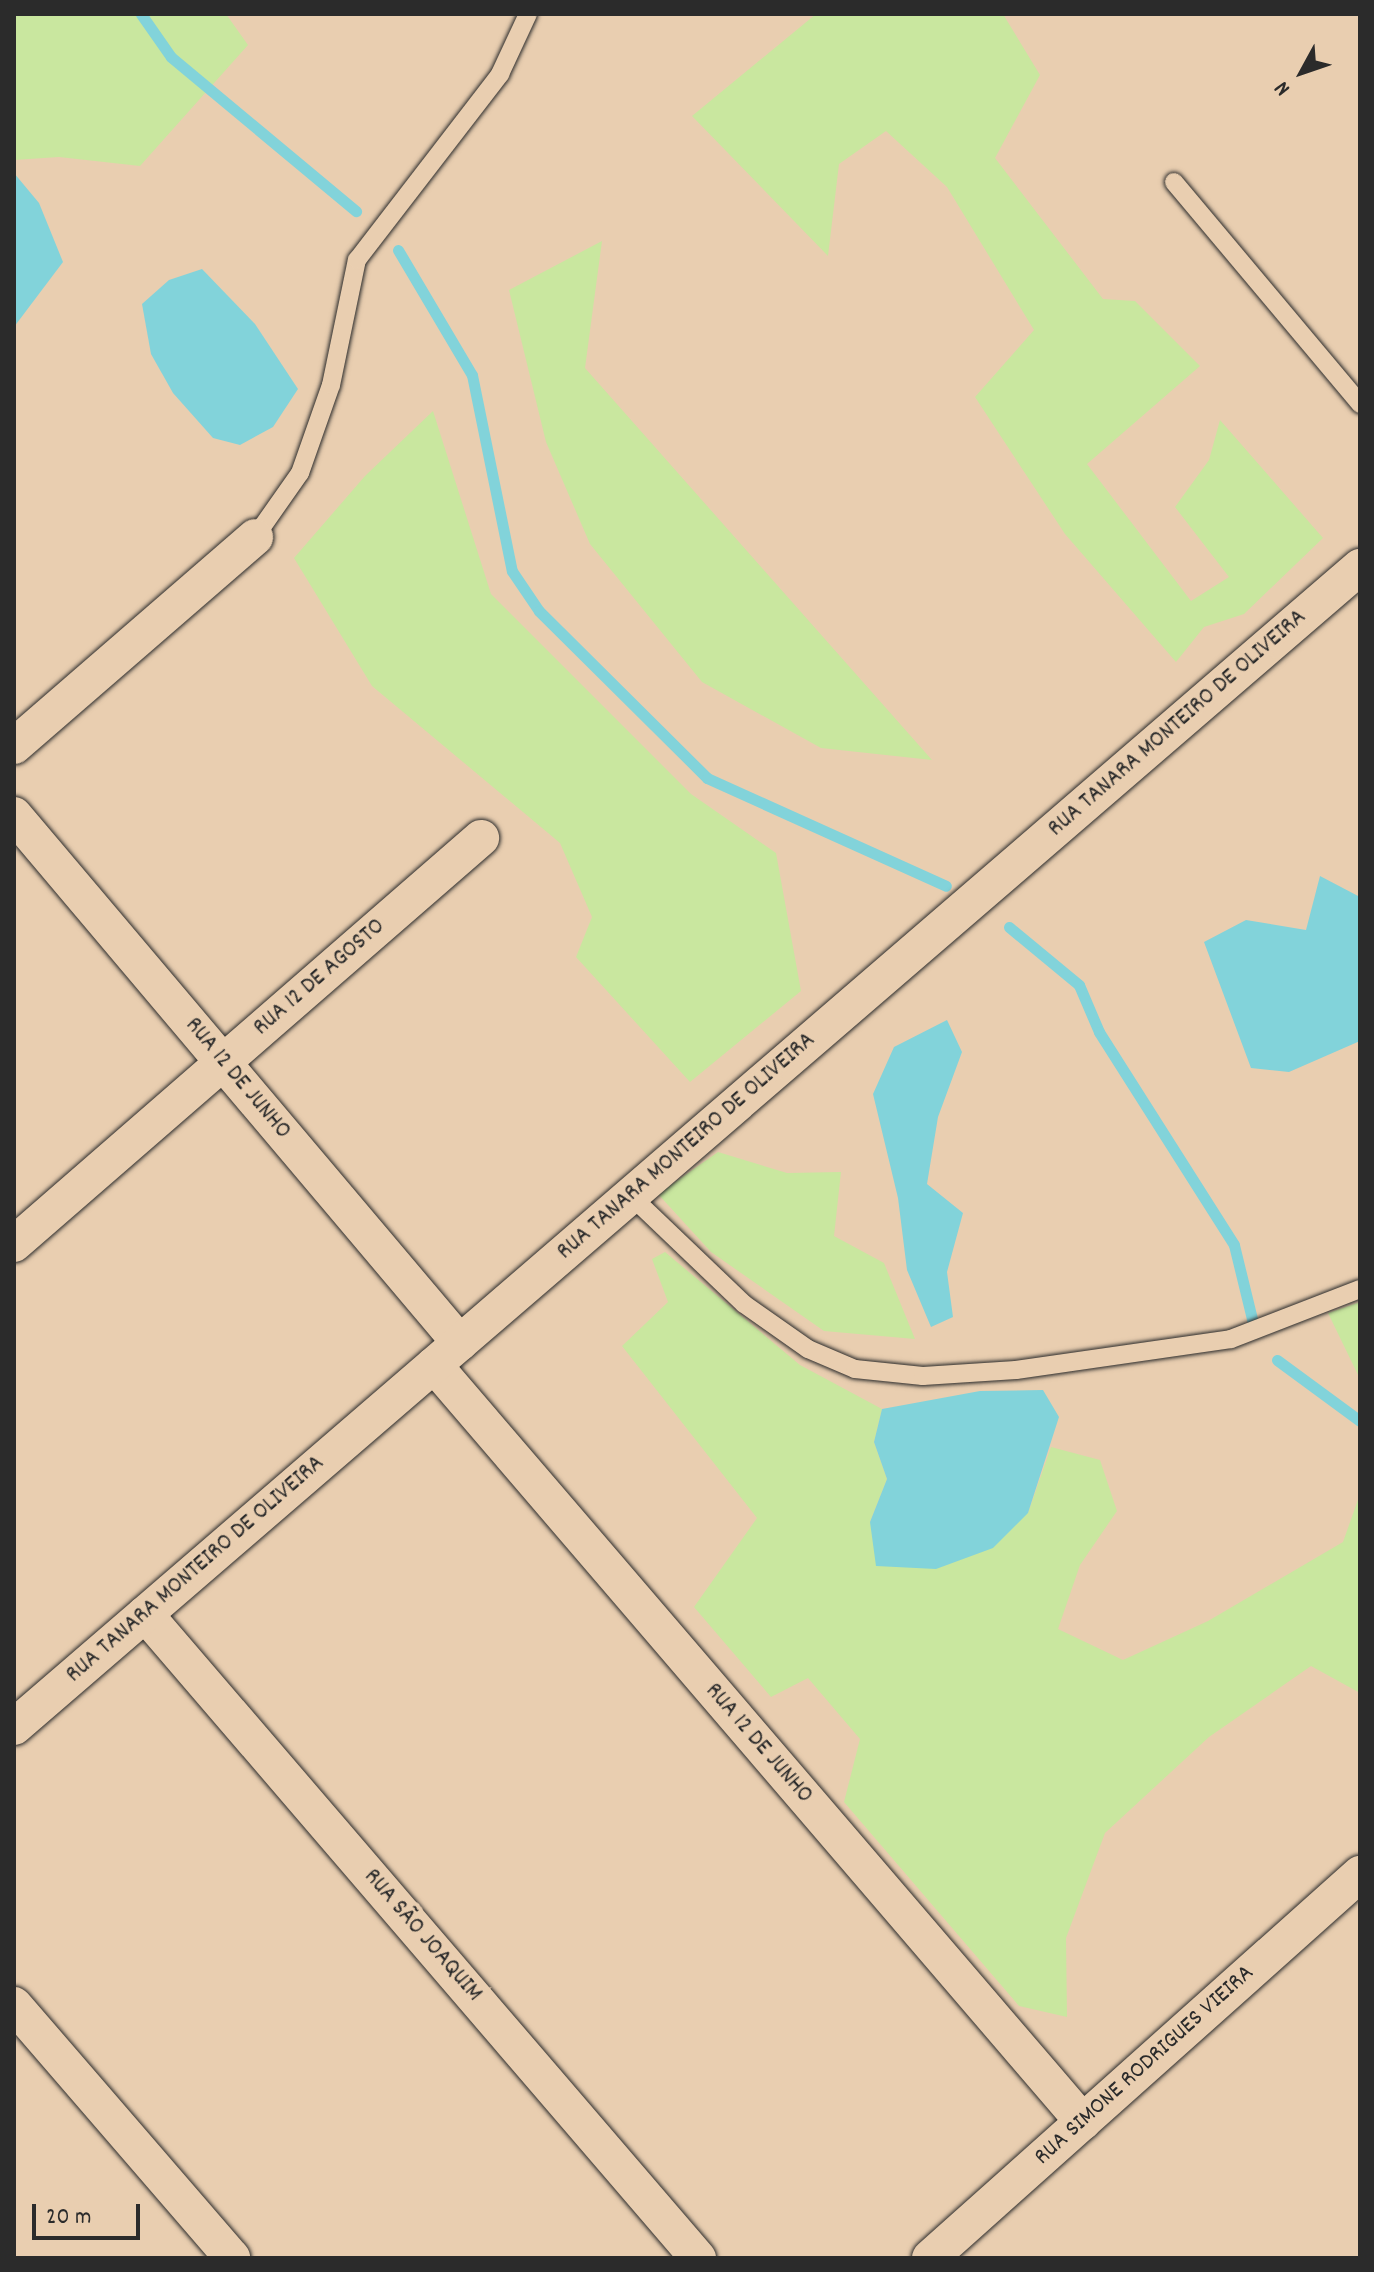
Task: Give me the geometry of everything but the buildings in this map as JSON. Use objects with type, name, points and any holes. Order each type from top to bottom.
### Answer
[{"type":"street","points":[[14,746],[255,537]]},
{"type":"street","name":"RUA TANARA MONTEIRO DE OLIVEIRA","points":[[14,1727],[1360,567]]},
{"type":"street","name":"RUA 12 DE JUNHO","points":[[14,815],[223,1062],[447,1354],[1083,2122]]},
{"type":"street","name":"RUA 12 DE AGOSTO","points":[[14,1244],[481,838]]},
{"type":"street","name":"RUA SÃO JOAQUIM","points":[[145,1614],[698,2258]]},
{"type":"street","name":"RUA SIMONE RODRIGUES VIEIRA","points":[[930,2258],[1360,1874]]},
{"type":"street","points":[[14,2005],[232,2258]]},
{"type":"lane","points":[[255,537],[300,473],[331,385],[357,260],[493,85],[528,14]]},
{"type":"lane","points":[[1174,182],[1360,404]]},
{"type":"lane","points":[[631,1196],[744,1304],[808,1349],[855,1369],[923,1376],[1016,1370],[1231,1339],[1360,1289]]},
{"type":"green space","points":[[14,14],[226,14],[248,45],[140,166],[59,157],[14,160]]},
{"type":"green space","points":[[816,14],[1003,14],[1040,75],[995,158],[1103,299],[1135,301],[1200,366],[1087,464],[1191,601],[1229,577],[1175,507],[1209,460],[1220,420],[1323,538],[1244,614],[1204,627],[1176,662],[1065,534],[975,397],[1034,330],[947,187],[886,131],[839,164],[828,256],[692,116]]},
{"type":"green space","points":[[602,241],[585,368],[932,760],[821,748],[702,682],[590,544],[546,442],[509,290]]},
{"type":"green space","points":[[433,411],[491,594],[691,794],[776,853],[801,991],[690,1082],[576,957],[592,917],[560,843],[372,686],[294,558],[365,476]]},
{"type":"green space","points":[[718,1152],[787,1173],[841,1172],[834,1236],[884,1263],[915,1339],[824,1331],[711,1252],[658,1194]]},
{"type":"green space","points":[[665,1252],[800,1365],[882,1409],[874,1442],[887,1479],[870,1522],[1028,1513],[1051,1447],[1100,1460],[1117,1511],[1080,1565],[1058,1629],[1123,1660],[1208,1621],[1343,1542],[1360,1494],[1360,1693],[1311,1666],[1209,1737],[1105,1833],[1066,1938],[1067,2017],[1019,2006],[844,1802],[860,1739],[808,1678],[771,1697],[694,1607],[757,1518],[622,1346],[668,1302],[652,1259]]},
{"type":"green space","points":[[1360,1302],[1360,1379],[1328,1313]]},
{"type":"water","points":[[14,173],[39,203],[63,262],[14,327]]},
{"type":"water","points":[[202,269],[255,324],[298,389],[273,427],[240,445],[213,438],[173,393],[151,354],[142,304],[169,280]]},
{"type":"water","points":[[1320,876],[1360,897],[1360,1041],[1289,1072],[1251,1068],[1204,942],[1246,920],[1306,930]]},
{"type":"water","points":[[947,1020],[962,1052],[938,1117],[927,1184],[963,1213],[947,1272],[953,1317],[931,1327],[907,1270],[898,1198],[873,1094],[894,1047]]},
{"type":"water","points":[[1043,1390],[1059,1417],[1028,1513],[993,1548],[936,1569],[876,1566],[870,1522],[887,1479],[874,1442],[882,1409],[980,1391]]},
{"type":"waterway","points":[[141,14],[171,57],[356,211]]},
{"type":"waterway","points":[[398,250],[472,375],[512,571],[539,611],[707,778],[946,886]]},
{"type":"waterway","points":[[1009,927],[1079,985],[1099,1032],[1234,1245],[1253,1323]]},
{"type":"waterway","points":[[1277,1360],[1360,1421]]}]
